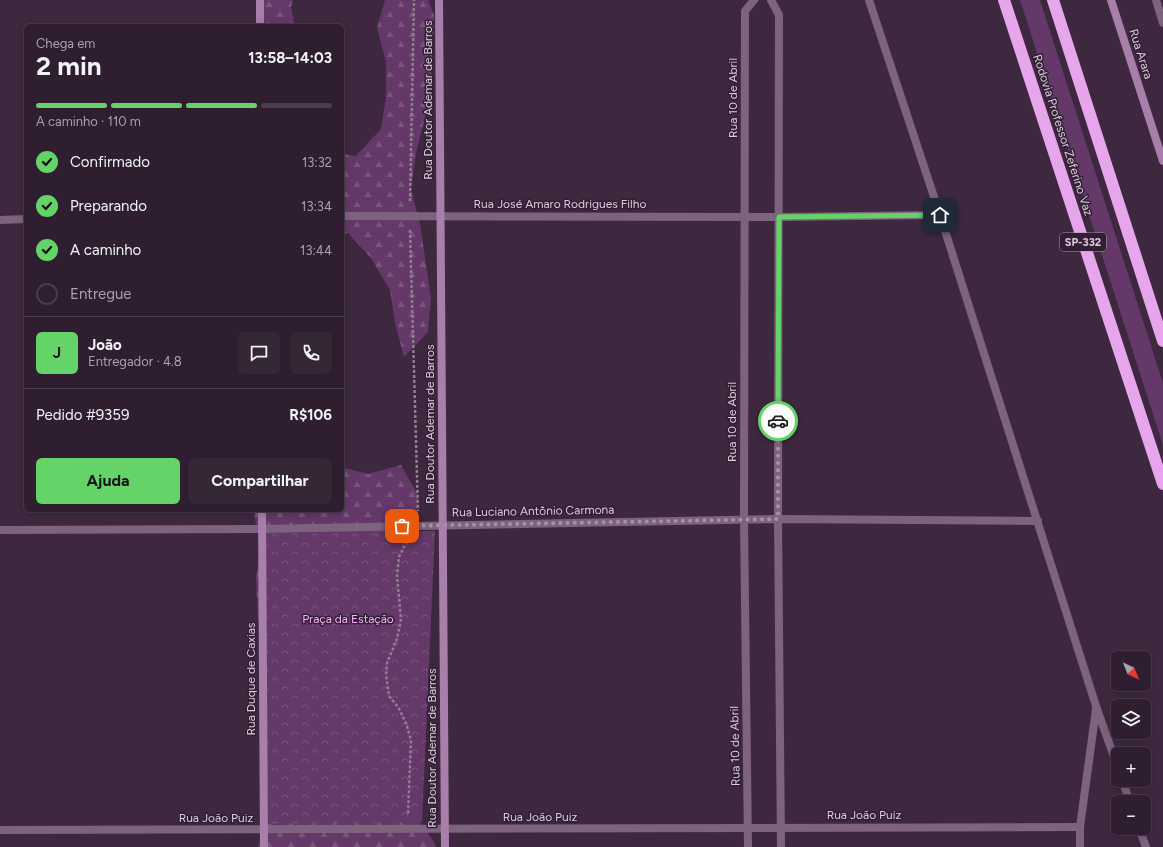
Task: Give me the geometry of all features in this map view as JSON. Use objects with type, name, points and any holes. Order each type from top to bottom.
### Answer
[{"type":"highway","name":"Rodovia Professor Zeferino Vaz","points":[[1004,0],[1163,484]]},
{"type":"highway","points":[[1053,0],[1163,341]]},
{"type":"street","points":[[260,0],[260,24]]},
{"type":"street","name":"Rua Doutor Ademar de Barros","points":[[439,0],[445,847]]},
{"type":"street","name":"Rua 10 de Abril","points":[[748,847],[744,519],[745,11],[754,0]]},
{"type":"street","points":[[771,0],[779,15],[778,519],[781,847]]},
{"type":"street","points":[[869,0],[940,215],[1096,706],[1111,748]]},
{"type":"street","name":"Rua Arara","points":[[1112,0],[1163,161]]},
{"type":"street","points":[[1156,0],[1163,23]]},
{"type":"street","name":"Rua José Amaro Rodrigues Filho","points":[[344,216],[779,217],[940,215]]},
{"type":"street","points":[[0,220],[24,220]]},
{"type":"street","name":"Rua Duque de Caxias","points":[[262,512],[264,847]]},
{"type":"street","name":"Rua Luciano Antônio Carmona","points":[[0,530],[263,529],[744,519],[1038,521]]},
{"type":"street","points":[[1080,847],[1080,827],[1096,706]]},
{"type":"street","name":"Rua João Puiz","points":[[0,830],[1080,827]]},
{"type":"street","points":[[1142,835],[1146,847]]},
{"type":"path","points":[[407,829],[411,740],[406,723],[398,707],[389,696],[386,675],[387,663],[397,639],[401,619],[396,576],[400,557],[407,541],[418,525],[410,216],[414,0]]},
{"type":"green space","points":[[260,0],[293,0],[291,7],[295,24],[258,24]]},
{"type":"green space","points":[[385,0],[428,0],[434,15],[431,81],[425,117],[416,153],[411,190],[420,224],[431,298],[428,332],[404,357],[395,323],[390,290],[371,258],[348,233],[344,234],[344,154],[356,156],[381,129],[386,97],[386,62],[377,28]]},
{"type":"green space","points":[[1020,0],[1040,0],[1163,383],[1163,445]]},
{"type":"green space","name":"Praça da Estação","points":[[401,465],[418,495],[413,594],[265,679],[258,616],[256,579],[261,547],[253,512],[344,512],[344,468],[368,474]]},
{"type":"green space","name":"Praça da Estação","points":[[435,531],[422,822],[264,824],[267,532]]},
{"type":"green space","points":[[414,814],[436,847],[258,847],[267,819]]},
{"type":"way so far","points":[[402,526],[778,519],[778,421]]},
{"type":"route","points":[[778,421],[779,217],[940,215]]}]
